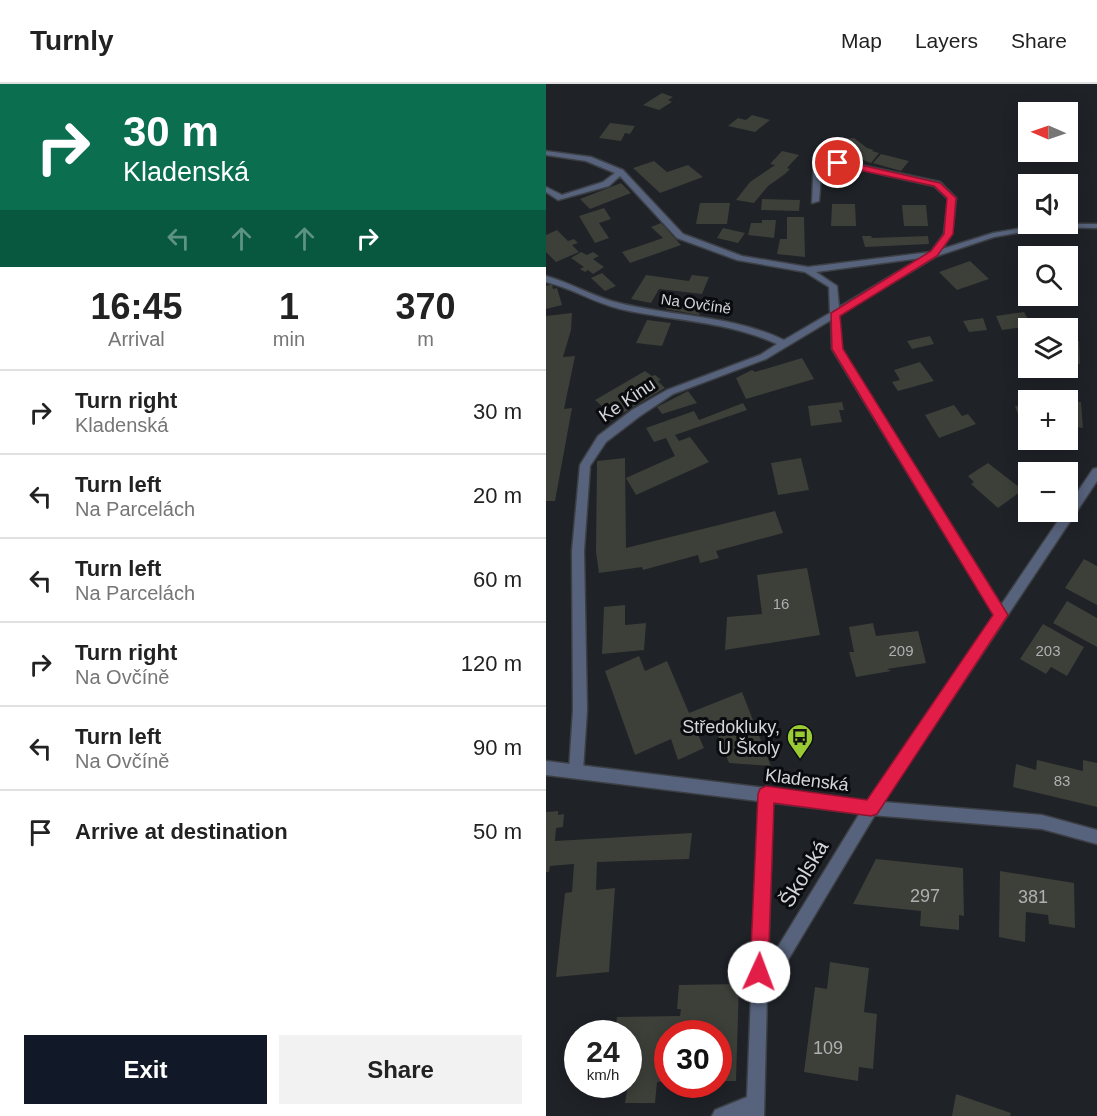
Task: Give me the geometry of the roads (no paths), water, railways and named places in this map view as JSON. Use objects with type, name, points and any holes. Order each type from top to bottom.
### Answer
[{"type":"street","points":[[546,153],[588,159],[620,172],[680,236],[740,258],[808,270],[934,254],[993,235],[1052,225],[1097,226]]},
{"type":"street","points":[[784,344],[934,254],[948,234],[952,198],[937,184],[818,158],[815,201]]},
{"type":"street","points":[[546,189],[561,198],[606,184],[620,172]]},
{"type":"street","points":[[808,270],[833,286],[837,349],[1001,615]]},
{"type":"street","name":"Na Ovčíně","points":[[546,279],[617,306],[734,324],[763,332],[784,344]]},
{"type":"street","name":"Ke Kinu","points":[[576,771],[580,711],[578,551],[585,465],[602,439],[662,398],[763,357],[784,344]]},
{"type":"street","name":"Školská","points":[[758,995],[871,808],[1097,472]]},
{"type":"street","name":"Kladenská","points":[[546,768],[871,808],[1042,822],[1097,837]]},
{"type":"street","name":"Školská","points":[[755,1110],[766,794]]},
{"type":"street","points":[[721,1116],[755,1110]]},
{"type":"place","name":"Středokluky, U Školy","points":[[800,760]]}]
